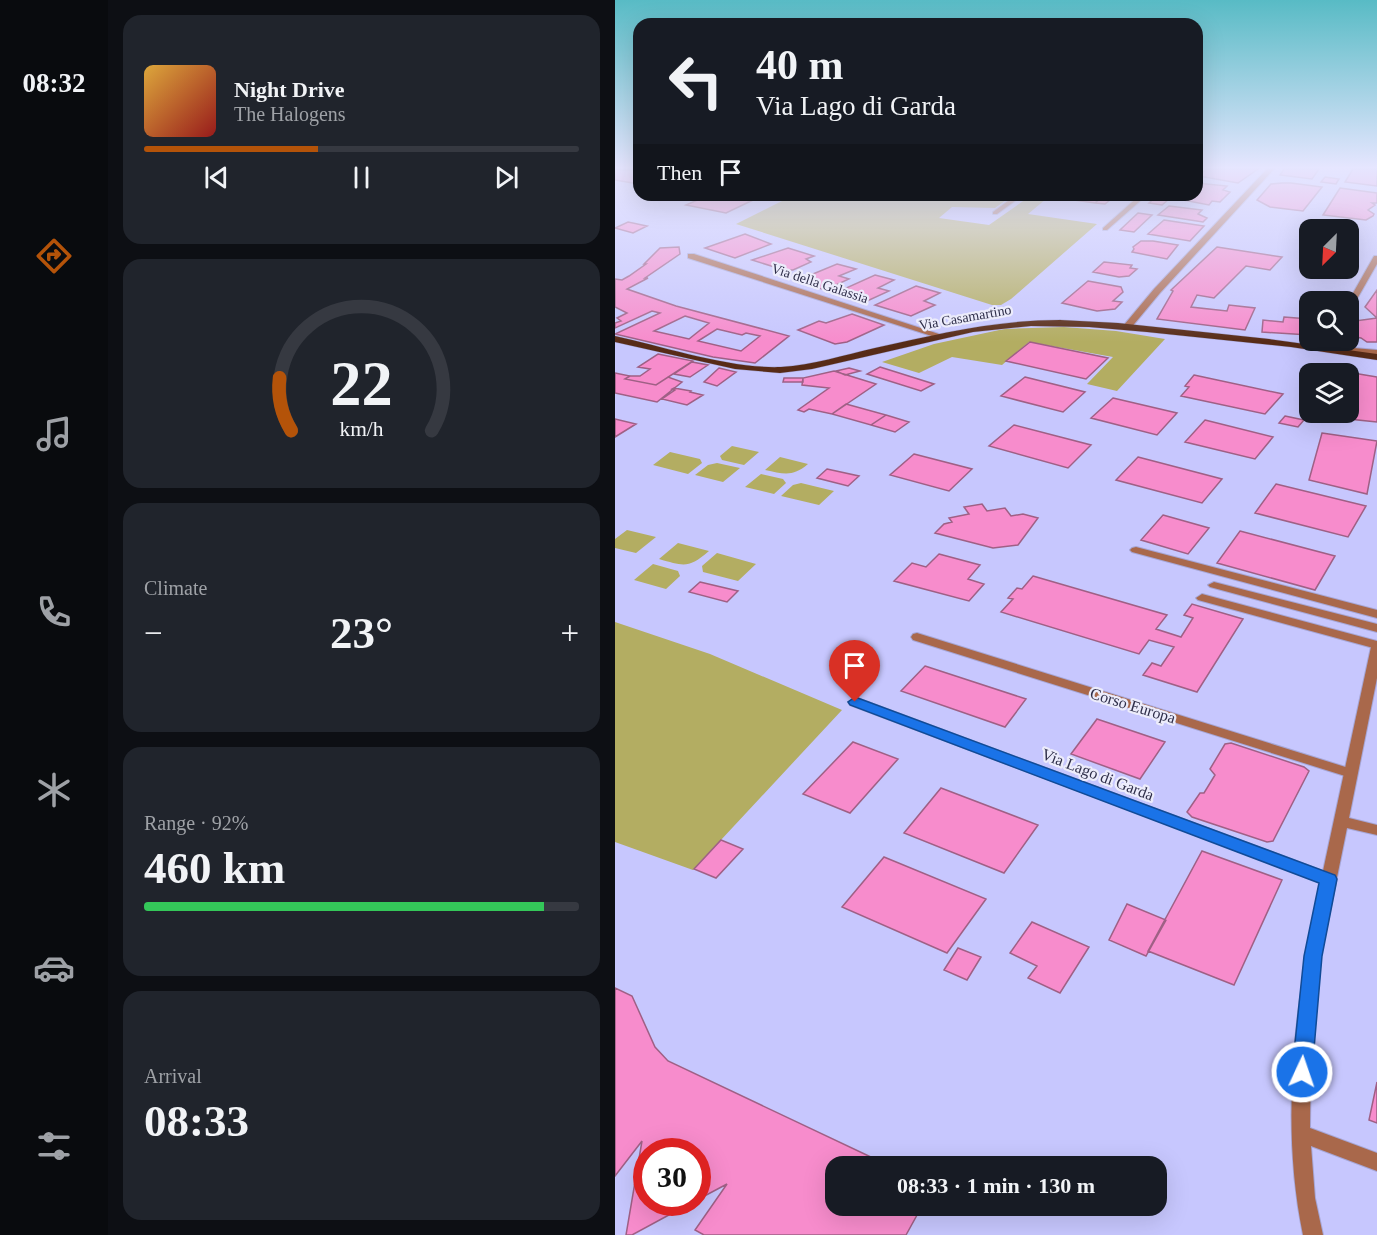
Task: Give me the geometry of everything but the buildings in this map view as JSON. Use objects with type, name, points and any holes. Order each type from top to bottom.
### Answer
[{"type":"main road","name":"Via Casamartino","points":[[615,339],[735,366],[780,370],[812,366],[1000,324],[1025,322],[1127,327],[1299,342]]},
{"type":"main road","name":"Via Casamartino","points":[[1359,351],[1377,355]]},
{"type":"street","points":[[1127,327],[1217,227]]},
{"type":"street","name":"Via della Galassia","points":[[691,256],[941,336]]},
{"type":"street","points":[[1358,291],[1377,258]]},
{"type":"street","points":[[1136,550],[1377,614]]},
{"type":"street","points":[[1214,585],[1377,628]]},
{"type":"street","points":[[1202,598],[1377,646],[1313,956],[1302,1051],[1301,1133],[1305,1198],[1313,1235]]},
{"type":"street","name":"Corso Europa","points":[[917,637],[1350,773]]},
{"type":"street","name":"Via Lago di Garda","points":[[855,702],[1329,879]]},
{"type":"street","points":[[1342,822],[1377,830]]},
{"type":"street","points":[[1301,1133],[1377,1162]]},
{"type":"shaded area","points":[[744,227],[1094,227],[1011,299],[1001,305],[992,305]]},
{"type":"shaded area","points":[[1064,327],[1116,331],[1165,339],[1117,391],[1087,384],[1113,357],[1029,342],[1002,365],[952,357],[919,373],[882,362],[934,344],[1004,329]]},
{"type":"shaded area","points":[[732,446],[759,452],[744,465],[722,460],[720,456]]},
{"type":"shaded area","points":[[670,452],[700,459],[702,463],[688,474],[653,465]]},
{"type":"shaded area","points":[[780,457],[808,464],[793,473],[765,470]]},
{"type":"shaded area","points":[[717,463],[740,468],[723,482],[695,475],[708,465]]},
{"type":"shaded area","points":[[761,474],[783,479],[786,483],[774,494],[745,487]]},
{"type":"shaded area","points":[[801,483],[834,491],[819,505],[781,496],[793,485]]},
{"type":"shaded area","points":[[627,530],[656,537],[636,553],[615,548],[615,539]]},
{"type":"shaded area","points":[[678,543],[709,551],[696,561],[685,564],[659,559]]},
{"type":"shaded area","points":[[717,553],[756,564],[738,581],[703,572],[702,566]]},
{"type":"shaded area","points":[[653,564],[678,571],[680,576],[666,589],[634,580]]},
{"type":"shaded area","points":[[615,622],[710,654],[842,710],[693,870],[615,842]]},
{"type":"route","points":[[855,702],[1329,879],[1313,956],[1302,1051],[1302,1072]]}]
